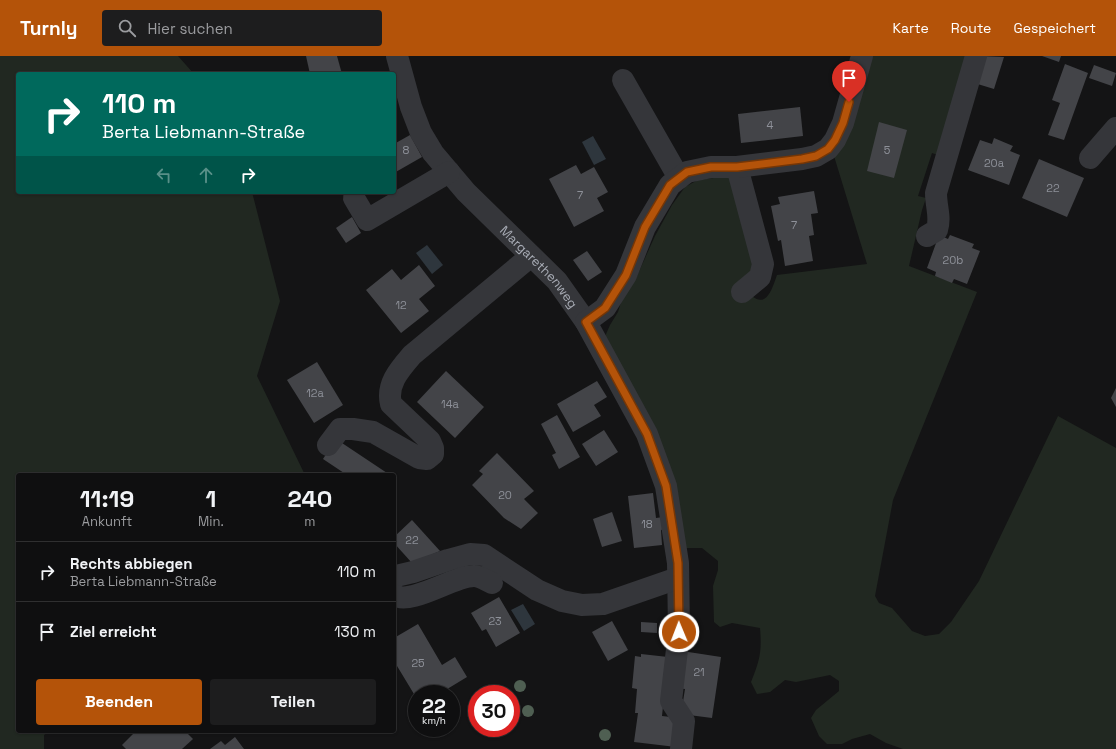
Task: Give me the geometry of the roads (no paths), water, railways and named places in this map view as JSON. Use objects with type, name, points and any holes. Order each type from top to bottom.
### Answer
[{"type":"street","name":"Margarethenweg","points":[[397,56],[411,107],[421,133],[433,153],[466,192],[557,281],[586,322],[647,434],[666,486],[678,563],[679,632],[671,701],[684,721],[681,749]]},
{"type":"street","points":[[586,322],[605,308],[626,275],[645,227],[670,185],[687,172],[711,167],[737,167],[802,159],[816,156],[828,149],[835,140],[843,123],[862,56]]},
{"type":"street","points":[[926,236],[937,230],[940,221],[936,204],[936,193],[976,56]]},
{"type":"street","points":[[622,80],[679,178]]},
{"type":"street","points":[[1090,158],[1116,128]]},
{"type":"street","points":[[737,167],[763,264],[760,277],[742,292]]},
{"type":"street","points":[[354,198],[367,220],[449,172]]},
{"type":"street","points":[[328,444],[340,429],[353,429],[373,432],[419,458],[427,459],[433,454],[433,448],[430,441],[391,404],[390,390],[397,373],[412,355],[531,256]]},
{"type":"street","points":[[396,576],[470,554],[484,555],[537,590],[562,601],[582,605],[603,604],[678,578]]},
{"type":"street","points":[[396,596],[410,597],[422,594],[460,578],[476,576],[492,583]]}]
